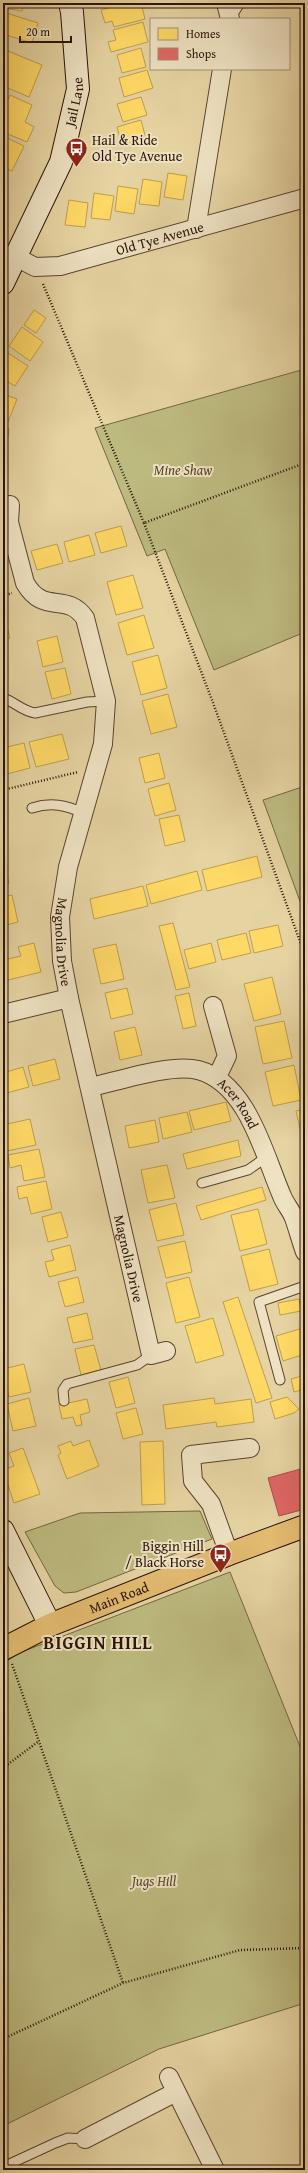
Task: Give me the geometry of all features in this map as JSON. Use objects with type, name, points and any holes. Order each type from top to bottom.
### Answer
[{"type":"main road","name":"Main Road","points":[[5,1648],[50,1625],[229,1554],[303,1530]]},
{"type":"street","name":"Jail Lane","points":[[3,283],[61,162],[78,89],[70,3]]},
{"type":"street","points":[[196,229],[222,70]]},
{"type":"street","name":"Old Tye Avenue","points":[[35,267],[60,266],[305,198]]},
{"type":"street","points":[[16,256],[35,267]]},
{"type":"street","name":"Magnolia Drive","points":[[10,505],[9,522],[25,583],[30,592],[41,601],[68,604],[76,608],[85,618],[106,701],[103,744],[68,867],[60,917],[62,961],[69,998],[91,1088],[159,1353]]},
{"type":"street","points":[[3,1014],[69,998]]},
{"type":"street","points":[[213,1006],[227,1056],[217,1077]]},
{"type":"street","name":"Acer Road","points":[[91,1088],[175,1068],[197,1069],[217,1077],[239,1099],[268,1156],[282,1197],[294,1217],[305,1252]]},
{"type":"street","points":[[229,1554],[211,1504],[193,1481],[191,1455],[250,1448]]},
{"type":"street","points":[[3,1531],[50,1625]]},
{"type":"street","points":[[85,2139],[172,2084],[215,2170]]},
{"type":"lane","points":[[229,13],[240,3]]},
{"type":"lane","points":[[3,698],[14,703],[27,712],[34,713],[87,702],[106,701]]},
{"type":"lane","points":[[32,808],[55,804],[69,806],[83,813]]},
{"type":"lane","points":[[202,1183],[248,1170],[268,1156]]},
{"type":"lane","points":[[280,1380],[259,1302],[305,1286]]},
{"type":"lane","points":[[64,1401],[63,1390],[67,1384],[137,1365],[159,1353]]},
{"type":"lane","points":[[3,2167],[68,2138],[85,2139]]},
{"type":"path","points":[[35,267],[144,523],[212,700],[305,955]]},
{"type":"path","points":[[144,523],[305,463]]},
{"type":"path","points":[[3,790],[96,767]]},
{"type":"path","points":[[5,1648],[123,1983]]},
{"type":"path","points":[[3,1768],[39,1741]]},
{"type":"path","points":[[3,2039],[123,1983],[240,1950],[305,1948]]},
{"type":"green space","name":"Mine Shaw","points":[[305,369],[305,632],[214,670],[165,549],[147,556],[95,428]]},
{"type":"green space","points":[[305,786],[305,915],[263,800]]},
{"type":"green space","points":[[200,1511],[212,1539],[76,1592],[64,1593],[55,1586],[25,1532],[80,1513]]},
{"type":"green space","name":"Jugs Hill","points":[[230,1572],[305,1759],[305,2003],[159,2049],[3,2126],[3,1664],[19,1653]]},
{"type":"building: Homes","points":[[3,3],[23,3],[22,11],[3,8]]},
{"type":"building: Homes","points":[[126,3],[141,3],[145,19],[114,27],[112,21],[105,23],[101,10]]},
{"type":"building: Homes","points":[[3,12],[38,23],[32,43],[3,34]]},
{"type":"building: Homes","points":[[143,22],[148,42],[111,52],[108,42],[116,40],[113,30]]},
{"type":"building: Homes","points":[[141,48],[146,67],[122,73],[117,55]]},
{"type":"building: Homes","points":[[3,49],[42,65],[29,97],[3,86]]},
{"type":"building: Homes","points":[[147,70],[153,88],[124,97],[119,78]]},
{"type":"building: Homes","points":[[10,95],[32,105],[25,122],[34,127],[27,142],[3,132],[3,112]]},
{"type":"building: Homes","points":[[141,97],[147,115],[123,122],[117,104]]},
{"type":"building: Homes","points":[[141,120],[146,139],[122,145],[117,127]]},
{"type":"building: Homes","points":[[3,136],[24,146],[12,171],[3,167]]},
{"type":"building: Homes","points":[[168,173],[187,176],[183,200],[164,197]]},
{"type":"building: Homes","points":[[143,179],[162,182],[159,206],[139,204]]},
{"type":"building: Homes","points":[[3,180],[7,182],[3,191]]},
{"type":"building: Homes","points":[[118,186],[138,189],[134,214],[115,211]]},
{"type":"building: Homes","points":[[94,193],[114,196],[110,220],[91,218]]},
{"type":"building: Homes","points":[[69,200],[88,203],[85,227],[65,225]]},
{"type":"building: Homes","points":[[34,310],[46,318],[36,333],[24,325]]},
{"type":"building: Homes","points":[[22,327],[43,342],[30,361],[9,346]]},
{"type":"building: Homes","points":[[5,351],[28,366],[15,386],[3,379],[3,354]]},
{"type":"building: Homes","points":[[3,394],[17,399],[8,422],[3,420]]},
{"type":"building: Homes","points":[[3,428],[9,429],[6,451],[3,450]]},
{"type":"building: Homes","points":[[121,526],[127,546],[101,553],[95,533]]},
{"type":"building: Homes","points":[[89,535],[95,555],[69,562],[64,542]]},
{"type":"building: Homes","points":[[57,544],[63,563],[37,570],[31,551]]},
{"type":"building: Homes","points":[[133,575],[143,608],[116,615],[107,582]]},
{"type":"building: Homes","points":[[144,615],[154,648],[127,655],[118,623]]},
{"type":"building: Homes","points":[[3,619],[5,619],[10,638],[3,640]]},
{"type":"building: Homes","points":[[57,636],[63,662],[43,667],[37,641]]},
{"type":"building: Homes","points":[[158,655],[167,688],[141,695],[132,662]]},
{"type":"building: Homes","points":[[65,668],[71,694],[52,699],[45,672]]},
{"type":"building: Homes","points":[[168,694],[177,727],[151,734],[142,701]]},
{"type":"building: Homes","points":[[62,734],[69,759],[36,767],[29,742]]},
{"type":"building: Homes","points":[[24,743],[30,768],[3,775],[3,748]]},
{"type":"building: Homes","points":[[159,753],[165,778],[145,783],[139,758]]},
{"type":"building: Homes","points":[[169,783],[176,810],[155,816],[148,789]]},
{"type":"building: Homes","points":[[179,815],[185,841],[165,846],[159,819]]},
{"type":"building: Homes","points":[[257,856],[262,877],[207,891],[202,870]]},
{"type":"building: Homes","points":[[3,860],[9,883],[3,884]]},
{"type":"building: Homes","points":[[197,871],[202,890],[151,904],[146,885]]},
{"type":"building: Homes","points":[[143,886],[148,906],[94,919],[90,899]]},
{"type":"building: Homes","points":[[12,895],[18,922],[3,926],[3,897]]},
{"type":"building: Homes","points":[[173,923],[190,987],[176,990],[159,926]]},
{"type":"building: Homes","points":[[278,925],[283,946],[254,953],[249,931]]},
{"type":"building: Homes","points":[[246,933],[251,953],[222,960],[217,940]]},
{"type":"building: Homes","points":[[34,943],[41,972],[4,981],[3,960],[21,956],[18,947]]},
{"type":"building: Homes","points":[[211,943],[216,962],[189,969],[184,950]]},
{"type":"building: Homes","points":[[116,944],[124,979],[101,984],[93,949]]},
{"type":"building: Homes","points":[[272,977],[281,1014],[254,1021],[244,984]]},
{"type":"building: Homes","points":[[127,988],[133,1014],[111,1019],[105,993]]},
{"type":"building: Homes","points":[[189,993],[196,1026],[183,1029],[175,996]]},
{"type":"building: Homes","points":[[284,1021],[292,1058],[263,1064],[255,1027]]},
{"type":"building: Homes","points":[[135,1027],[142,1055],[120,1060],[114,1032]]},
{"type":"building: Homes","points":[[55,1059],[60,1079],[33,1086],[28,1066]]},
{"type":"building: Homes","points":[[294,1065],[301,1100],[273,1106],[265,1072]]},
{"type":"building: Homes","points":[[23,1067],[29,1087],[3,1094],[3,1073]]},
{"type":"building: Homes","points":[[226,1102],[231,1121],[194,1130],[189,1111]]},
{"type":"building: Homes","points":[[305,1109],[305,1146],[304,1146],[296,1111]]},
{"type":"building: Homes","points":[[187,1112],[192,1132],[163,1139],[159,1118]]},
{"type":"building: Homes","points":[[30,1119],[36,1145],[7,1151],[3,1125]]},
{"type":"building: Homes","points":[[155,1120],[159,1142],[129,1148],[125,1126]]},
{"type":"building: Homes","points":[[238,1140],[241,1156],[187,1169],[183,1154]]},
{"type":"building: Homes","points":[[39,1149],[45,1177],[24,1181],[21,1165],[10,1168],[8,1155]]},
{"type":"building: Homes","points":[[167,1165],[175,1198],[148,1203],[141,1170]]},
{"type":"building: Homes","points":[[46,1181],[52,1209],[31,1214],[27,1197],[19,1199],[17,1187]]},
{"type":"building: Homes","points":[[262,1187],[266,1200],[201,1220],[196,1206]]},
{"type":"building: Homes","points":[[176,1203],[184,1235],[157,1241],[149,1210]]},
{"type":"building: Homes","points":[[258,1209],[267,1244],[240,1251],[231,1215]]},
{"type":"building: Homes","points":[[61,1212],[68,1237],[48,1242],[42,1217]]},
{"type":"building: Homes","points":[[185,1241],[192,1272],[166,1278],[158,1247]]},
{"type":"building: Homes","points":[[70,1245],[76,1270],[49,1277],[45,1262],[54,1260],[51,1250]]},
{"type":"building: Homes","points":[[269,1249],[278,1284],[250,1291],[241,1256]]},
{"type":"building: Homes","points":[[78,1277],[84,1302],[65,1307],[58,1282]]},
{"type":"building: Homes","points":[[189,1277],[200,1317],[176,1323],[166,1283]]},
{"type":"building: Homes","points":[[238,1297],[272,1398],[256,1403],[223,1302]]},
{"type":"building: Homes","points":[[299,1299],[301,1311],[280,1315],[278,1303]]},
{"type":"building: Homes","points":[[87,1313],[93,1339],[73,1343],[67,1318]]},
{"type":"building: Homes","points":[[213,1318],[224,1355],[196,1363],[185,1326]]},
{"type":"building: Homes","points":[[303,1328],[305,1335],[305,1354],[283,1361],[276,1336]]},
{"type":"building: Homes","points":[[94,1345],[101,1370],[81,1375],[75,1349]]},
{"type":"building: Homes","points":[[24,1364],[31,1392],[9,1397],[3,1369]]},
{"type":"building: Homes","points":[[305,1375],[305,1389],[294,1392],[291,1379]]},
{"type":"building: Homes","points":[[128,1377],[135,1403],[116,1408],[109,1382]]},
{"type":"building: Homes","points":[[287,1397],[299,1409],[294,1413],[275,1419],[270,1402]]},
{"type":"building: Homes","points":[[29,1398],[36,1426],[13,1431],[7,1404]]},
{"type":"building: Homes","points":[[214,1398],[215,1404],[251,1399],[254,1422],[217,1427],[216,1422],[166,1429],[163,1405]]},
{"type":"building: Homes","points":[[87,1399],[90,1412],[80,1415],[82,1425],[76,1426],[73,1417],[62,1419],[59,1405]]},
{"type":"building: Homes","points":[[136,1408],[143,1434],[123,1439],[116,1413]]},
{"type":"building: Homes","points":[[89,1440],[99,1466],[67,1479],[58,1455],[61,1453],[58,1446],[71,1441],[73,1446]]},
{"type":"building: Homes","points":[[163,1441],[165,1504],[142,1505],[140,1442]]},
{"type":"building: Homes","points":[[23,1448],[40,1494],[14,1503],[3,1470],[14,1466],[9,1453]]},
{"type":"building: Shops","points":[[304,1468],[305,1509],[279,1516],[268,1478]]},
{"type":"place","name":"Hail & Ride Old Tye Avenue","points":[[76,168]]},
{"type":"place","name":"Biggin Hill / Black Horse","points":[[220,1574]]},
{"type":"district","name":"BIGGIN HILL","points":[[98,1642]]}]
